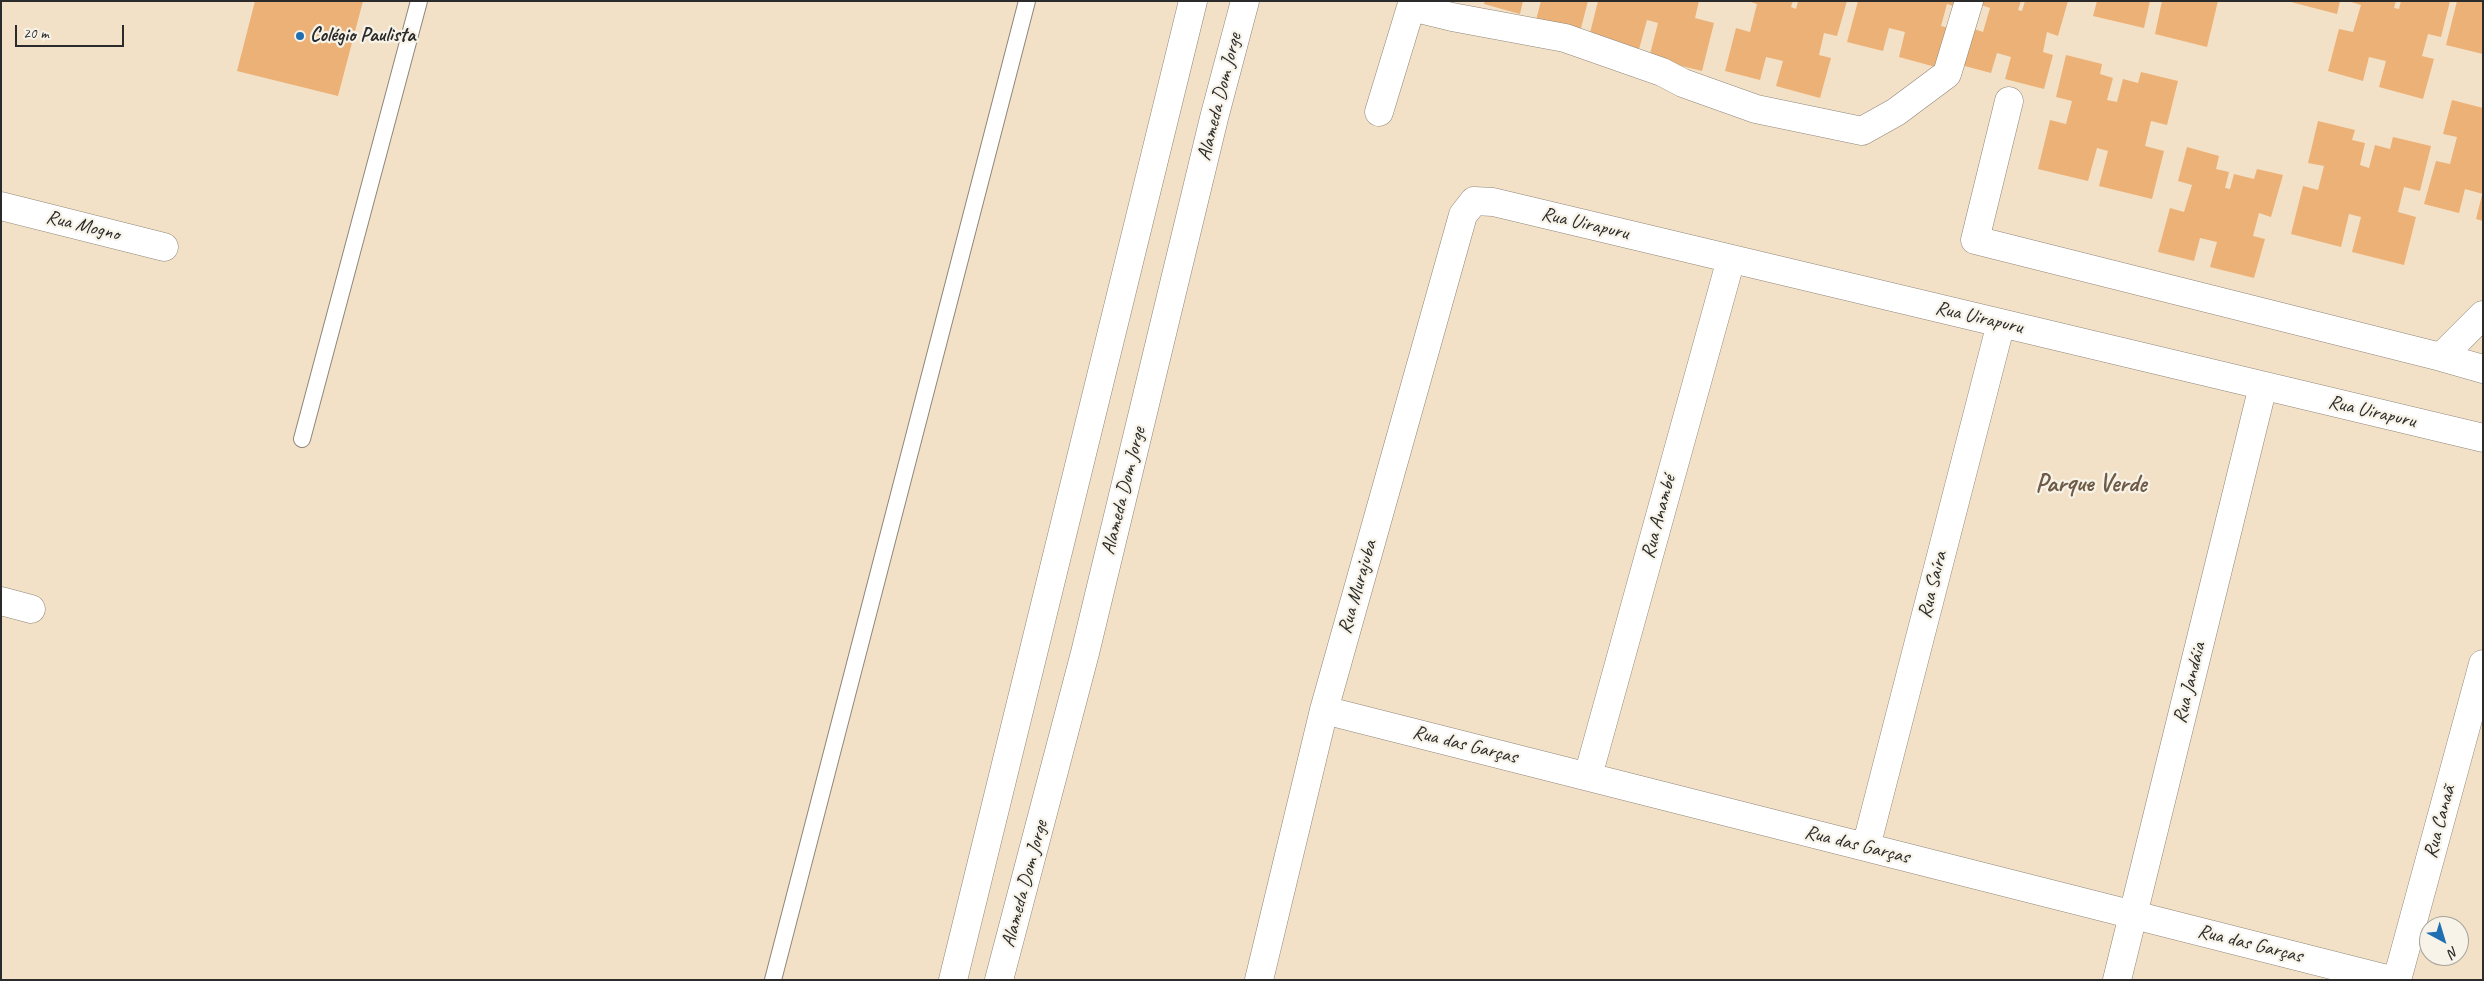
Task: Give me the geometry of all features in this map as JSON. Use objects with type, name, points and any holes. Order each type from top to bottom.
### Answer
[{"type":"street","points":[[953,980],[1193,1]]},
{"type":"street","name":"Alameda Dom Jorge","points":[[1000,980],[1085,653],[1214,118],[1245,1]]},
{"type":"street","points":[[1379,112],[1412,4],[1452,17],[1565,38],[1662,72],[1683,84],[1756,109],[1862,131],[1896,112],[1947,74],[1969,1]]},
{"type":"street","points":[[2009,101],[1975,240],[2483,369]]},
{"type":"street","name":"Rua Uirapuru","points":[[1474,200],[1493,202],[1731,258],[2483,438]]},
{"type":"street","name":"Rua Murajuba","points":[[1264,978],[1324,710],[1463,215],[1474,200]]},
{"type":"street","name":"Rua Mogno","points":[[1,206],[164,247]]},
{"type":"street","name":"Rua Anambé","points":[[1588,776],[1731,258]]},
{"type":"street","points":[[2441,357],[2483,315]]},
{"type":"street","name":"Rua Saíra","points":[[1866,847],[2001,323]]},
{"type":"street","name":"Rua Jandáia","points":[[2117,980],[2263,386]]},
{"type":"street","points":[[1,601],[31,609]]},
{"type":"street","name":"Rua Canaã","points":[[2397,980],[2483,664]]},
{"type":"street","name":"Rua das Garças","points":[[1324,710],[2390,980]]},
{"type":"lane","points":[[302,439],[419,1]]},
{"type":"lane","points":[[773,980],[1027,1]]},
{"type":"building","name":"Colégio Paulista","points":[[255,1],[363,1],[338,96],[237,71]]},
{"type":"building","points":[[1485,1],[1523,1],[1520,14],[1484,4]]},
{"type":"building","points":[[1541,1],[1588,1],[1580,32],[1536,20]]},
{"type":"building","points":[[1598,1],[1699,1],[1695,18],[1714,23],[1702,71],[1649,58],[1658,23],[1647,20],[1638,53],[1588,41]]},
{"type":"building","points":[[1748,1],[1793,1],[1791,7],[1796,9],[1798,1],[1847,1],[1837,36],[1824,33],[1819,55],[1831,58],[1820,98],[1776,86],[1783,61],[1766,57],[1760,80],[1725,71],[1736,28],[1750,32],[1757,4]]},
{"type":"building","points":[[1858,1],[1962,1],[1960,8],[1947,4],[1941,26],[1953,29],[1943,69],[1899,57],[1905,32],[1889,28],[1883,51],[1847,42]]},
{"type":"building","points":[[1978,1],[2021,1],[2018,10],[2022,11],[2025,1],[2068,1],[2058,36],[2047,32],[2043,52],[2053,55],[2044,89],[2005,79],[2011,57],[1997,53],[1991,73],[1961,65],[1971,28],[1983,32],[1990,8],[1978,4]]},
{"type":"building","points":[[2097,1],[2150,1],[2144,28],[2093,16]]},
{"type":"building","points":[[2162,1],[2218,1],[2207,47],[2155,34]]},
{"type":"building","points":[[2287,1],[2340,1],[2337,14]]},
{"type":"building","points":[[2348,1],[2396,1],[2394,8],[2399,9],[2401,1],[2450,1],[2441,37],[2428,34],[2422,56],[2434,59],[2423,99],[2379,87],[2386,61],[2369,57],[2363,81],[2328,71],[2339,29],[2353,32],[2361,5]]},
{"type":"building","points":[[2457,1],[2483,1],[2483,54],[2446,45]]},
{"type":"building","points":[[2066,55],[2102,64],[2100,74],[2113,78],[2107,100],[2117,102],[2123,79],[2138,83],[2141,72],[2178,81],[2167,125],[2151,121],[2145,146],[2164,151],[2152,199],[2099,186],[2108,151],[2097,148],[2088,181],[2038,169],[2050,120],[2066,124],[2072,101],[2056,97]]},
{"type":"building","points":[[2452,100],[2483,108],[2483,194],[2465,189],[2459,213],[2424,204],[2436,161],[2450,164],[2457,137],[2443,134]]},
{"type":"building","points":[[2318,121],[2355,130],[2352,140],[2365,143],[2360,165],[2369,168],[2375,145],[2390,149],[2393,137],[2431,146],[2420,191],[2404,187],[2398,212],[2416,217],[2404,265],[2352,252],[2361,217],[2349,214],[2341,247],[2291,234],[2303,186],[2318,190],[2324,166],[2308,163]]},
{"type":"building","points":[[2187,147],[2219,156],[2216,169],[2229,172],[2225,188],[2230,189],[2234,174],[2254,179],[2257,169],[2283,175],[2271,217],[2259,213],[2253,236],[2265,239],[2254,278],[2210,267],[2217,242],[2200,238],[2194,261],[2158,252],[2170,208],[2184,212],[2192,185],[2178,181]]},
{"type":"building","points":[[2483,195],[2483,221],[2476,219]]},
{"type":"place","name":"Colégio Paulista","points":[[300,36]]},
{"type":"district","name":"Parque Verde","points":[[2091,484]]}]
